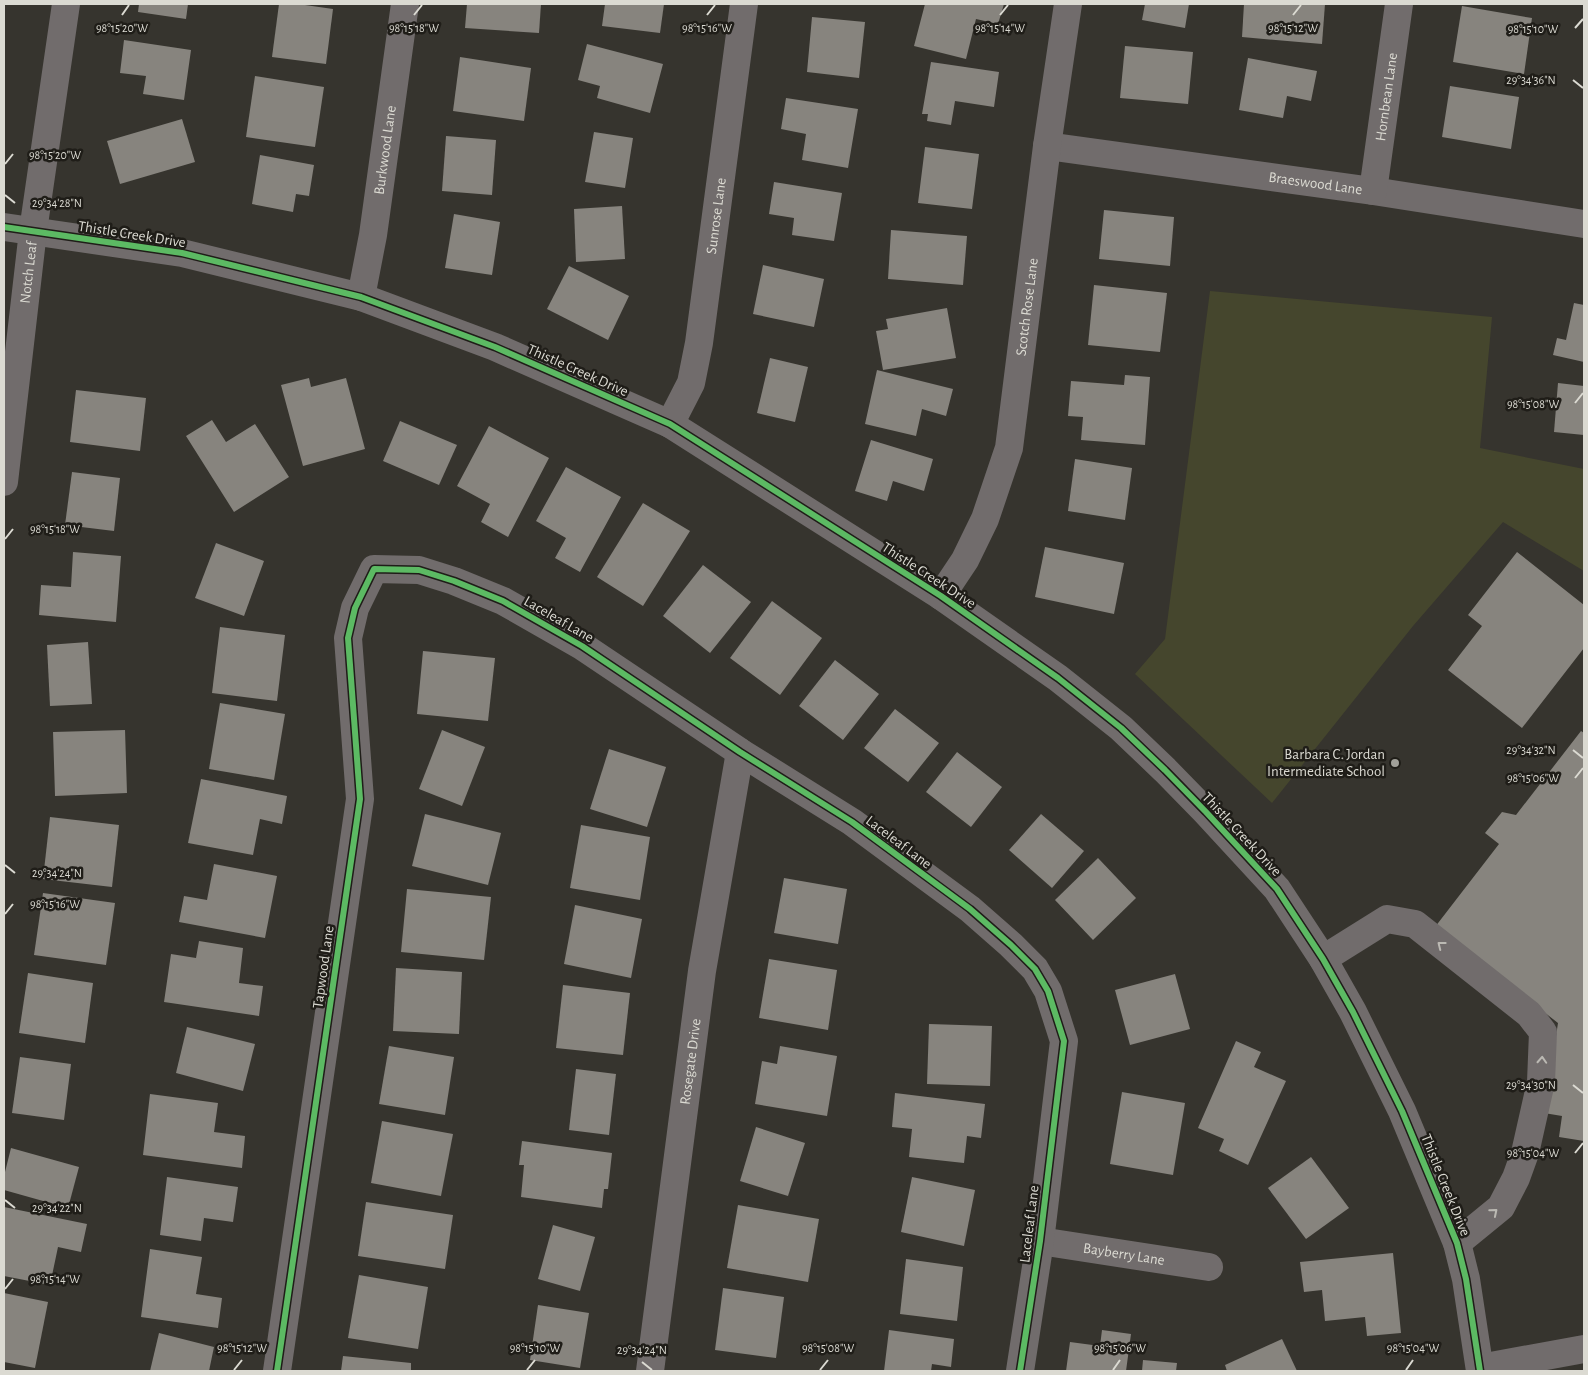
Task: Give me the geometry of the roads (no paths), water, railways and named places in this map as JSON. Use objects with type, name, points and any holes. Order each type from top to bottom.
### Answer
[{"type":"street","name":"Notch Leaf","points":[[4,482],[33,231],[66,4]]},
{"type":"street","name":"Burkwood Lane","points":[[361,297],[373,235],[405,4]]},
{"type":"street","name":"Sunrose Lane","points":[[670,424],[690,383],[699,342],[744,4]]},
{"type":"street","name":"Scotch Rose Lane","points":[[941,596],[965,560],[985,519],[1009,448],[1047,146],[1068,4]]},
{"type":"street","name":"Hornbean Lane","points":[[1373,191],[1399,4]]},
{"type":"street","name":"Braeswood Lane","points":[[1047,146],[1373,191],[1584,224]]},
{"type":"street","name":"Thistle Creek Drive","points":[[4,227],[182,253],[361,297],[495,347],[670,424],[941,596],[1058,678],[1120,728],[1206,812],[1277,890],[1323,959],[1353,1012],[1402,1111],[1457,1243],[1466,1279],[1480,1370]]},
{"type":"street","name":"Laceleaf Lane","points":[[374,570],[419,570],[454,581],[503,601],[582,646],[740,752],[860,828],[970,910],[1035,968],[1048,991],[1064,1041],[1040,1240],[1020,1371]]},
{"type":"street","name":"Tapwood Lane","points":[[277,1371],[360,799],[348,638],[355,608],[374,570]]},
{"type":"street","name":"Rosegate Drive","points":[[650,1371],[702,971],[740,752]]},
{"type":"street","points":[[1323,959],[1387,919],[1415,924],[1529,1014],[1543,1032],[1541,1082],[1525,1153],[1516,1178],[1501,1207],[1457,1243]]},
{"type":"street","name":"Bayberry Lane","points":[[1040,1240],[1209,1267]]},
{"type":"street","points":[[1480,1370],[1584,1349]]},
{"type":"place","name":"Barbara C. Jordan Intermediate School","points":[[1395,763]]}]
